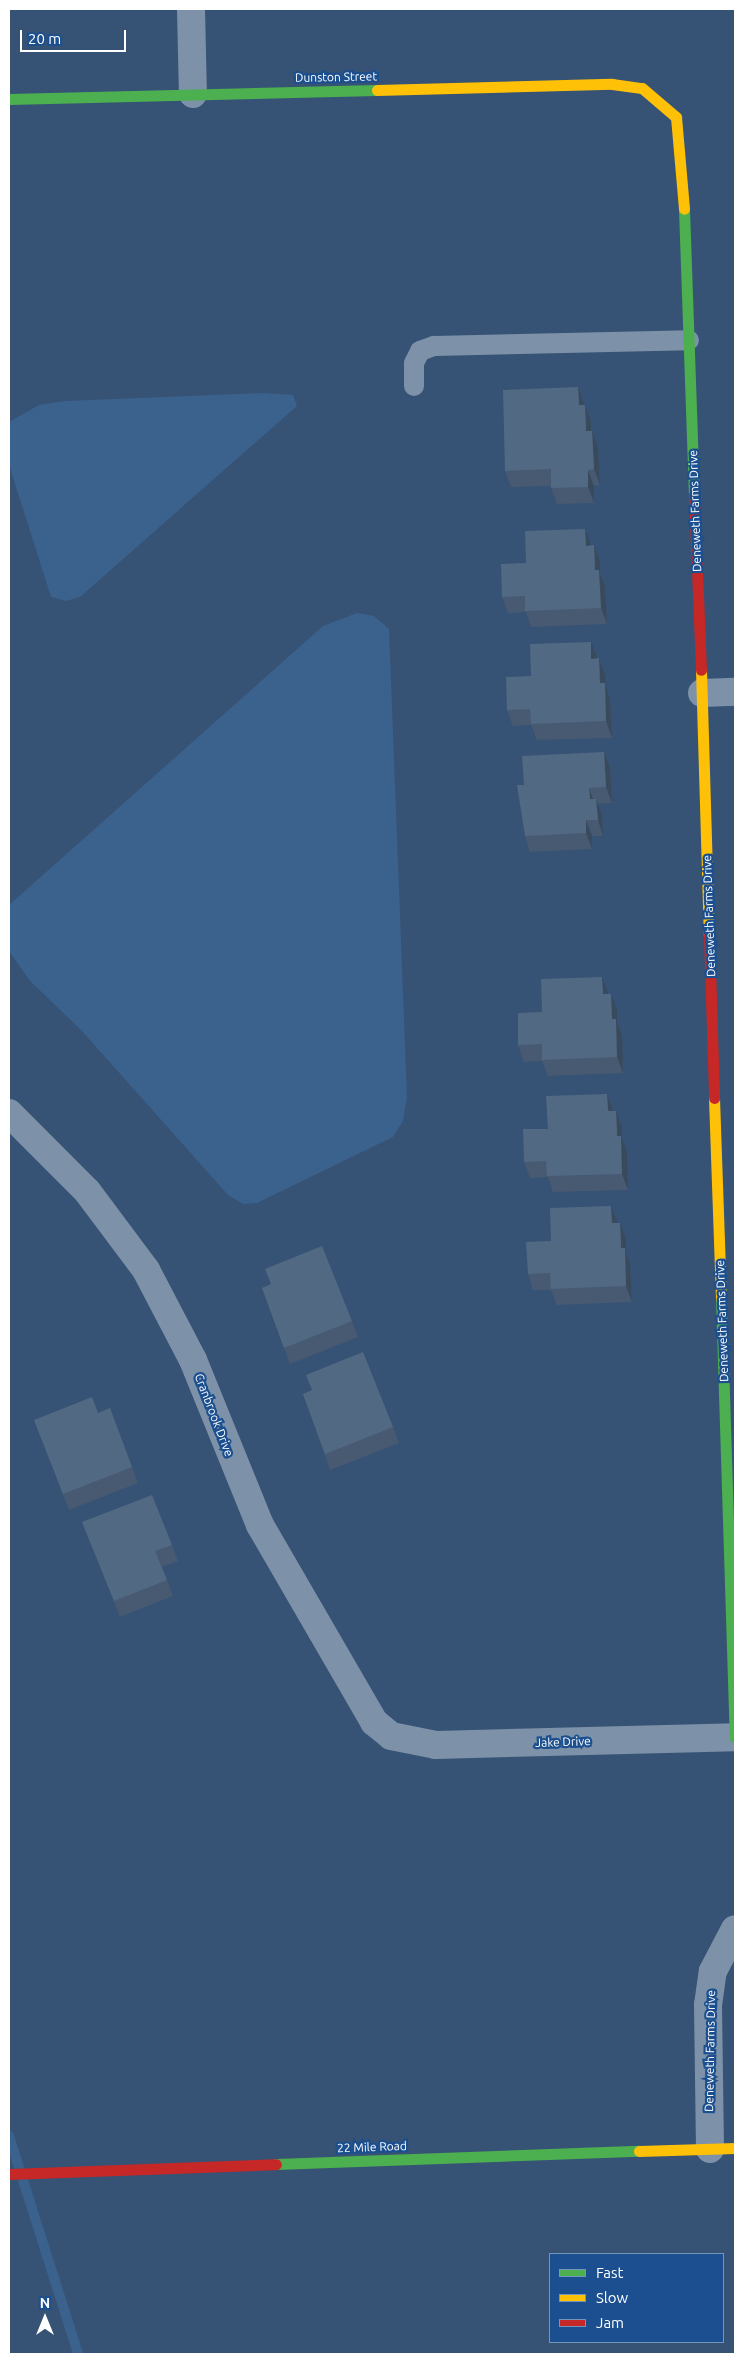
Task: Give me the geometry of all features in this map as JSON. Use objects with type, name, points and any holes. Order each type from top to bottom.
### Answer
[{"type":"street","points":[[191,9],[194,94]]},
{"type":"street","name":"Dunston Street","points":[[9,99],[612,84],[642,88],[661,100]]},
{"type":"street","name":"Deneweth Farms Drive","points":[[661,100],[676,117],[681,137],[702,693],[735,1738]]},
{"type":"street","points":[[702,693],[735,692]]},
{"type":"street","name":"Cranbrook Drive","points":[[9,1113],[87,1191],[146,1270],[193,1360],[260,1525],[357,1699],[391,1736]]},
{"type":"street","name":"Jake Drive","points":[[391,1736],[436,1746],[735,1738]]},
{"type":"street","name":"Deneweth Farms Drive","points":[[723,2149],[708,2005],[713,1971],[735,1929]]},
{"type":"street","name":"22 Mile Road","points":[[9,2174],[723,2149]]},
{"type":"lane","points":[[414,386],[414,363],[420,350],[434,346],[689,340]]},
{"type":"water","points":[[264,393],[293,395],[297,406],[80,597],[66,601],[51,597],[9,465],[9,422],[39,405],[64,401]]},
{"type":"water","points":[[357,613],[374,616],[389,629],[407,1097],[403,1121],[393,1137],[257,1203],[243,1204],[228,1195],[81,1030],[30,981],[9,951],[9,905],[323,626]]},
{"type":"building","points":[[578,387],[579,405],[585,405],[586,431],[592,431],[594,469],[588,470],[588,487],[551,488],[551,469],[505,471],[503,390]]},
{"type":"building","points":[[585,529],[586,546],[594,545],[595,570],[599,570],[601,608],[525,611],[525,596],[502,597],[501,564],[526,563],[525,531]]},
{"type":"building","points":[[591,642],[591,659],[599,658],[600,683],[605,683],[606,721],[531,724],[530,709],[507,710],[506,677],[531,676],[530,644]]},
{"type":"building","points":[[604,752],[606,787],[589,788],[590,799],[596,799],[598,820],[586,820],[586,833],[525,836],[517,785],[524,785],[522,756]]},
{"type":"building","points":[[602,977],[603,994],[611,994],[612,1019],[616,1019],[617,1057],[542,1060],[542,1044],[518,1045],[518,1013],[542,1012],[541,979]]},
{"type":"building","points":[[607,1094],[608,1111],[616,1111],[617,1136],[621,1136],[622,1174],[547,1176],[546,1161],[524,1162],[523,1129],[548,1129],[546,1096]]},
{"type":"building","points":[[611,1206],[612,1223],[620,1223],[621,1248],[625,1248],[626,1286],[551,1289],[550,1273],[528,1274],[526,1242],[551,1241],[550,1208]]},
{"type":"building","points":[[322,1246],[352,1321],[284,1348],[262,1288],[271,1284],[265,1269]]},
{"type":"building","points":[[363,1352],[393,1427],[325,1454],[303,1394],[312,1390],[306,1375]]},
{"type":"building","points":[[92,1397],[98,1413],[110,1408],[132,1467],[63,1494],[34,1420]]},
{"type":"building","points":[[152,1495],[172,1545],[155,1551],[167,1580],[114,1601],[82,1522]]},
{"type":"waterway","points":[[9,2136],[78,2354]]},
{"type":"traffic: fast","points":[[9,99],[377,90]]},
{"type":"traffic: fast","points":[[684,209],[694,495]]},
{"type":"traffic: fast","points":[[721,1298],[735,1738]]},
{"type":"traffic: fast","points":[[276,2164],[639,2151]]},
{"type":"traffic: slow","points":[[377,90],[612,84],[642,88],[676,117],[684,209]]},
{"type":"traffic: slow","points":[[701,670],[709,935]]},
{"type":"traffic: slow","points":[[714,1098],[721,1298]]},
{"type":"traffic: slow","points":[[639,2151],[735,2148]]},
{"type":"traffic: jam","points":[[694,495],[701,670]]},
{"type":"traffic: jam","points":[[709,935],[714,1098]]},
{"type":"traffic: jam","points":[[9,2174],[276,2164]]}]
